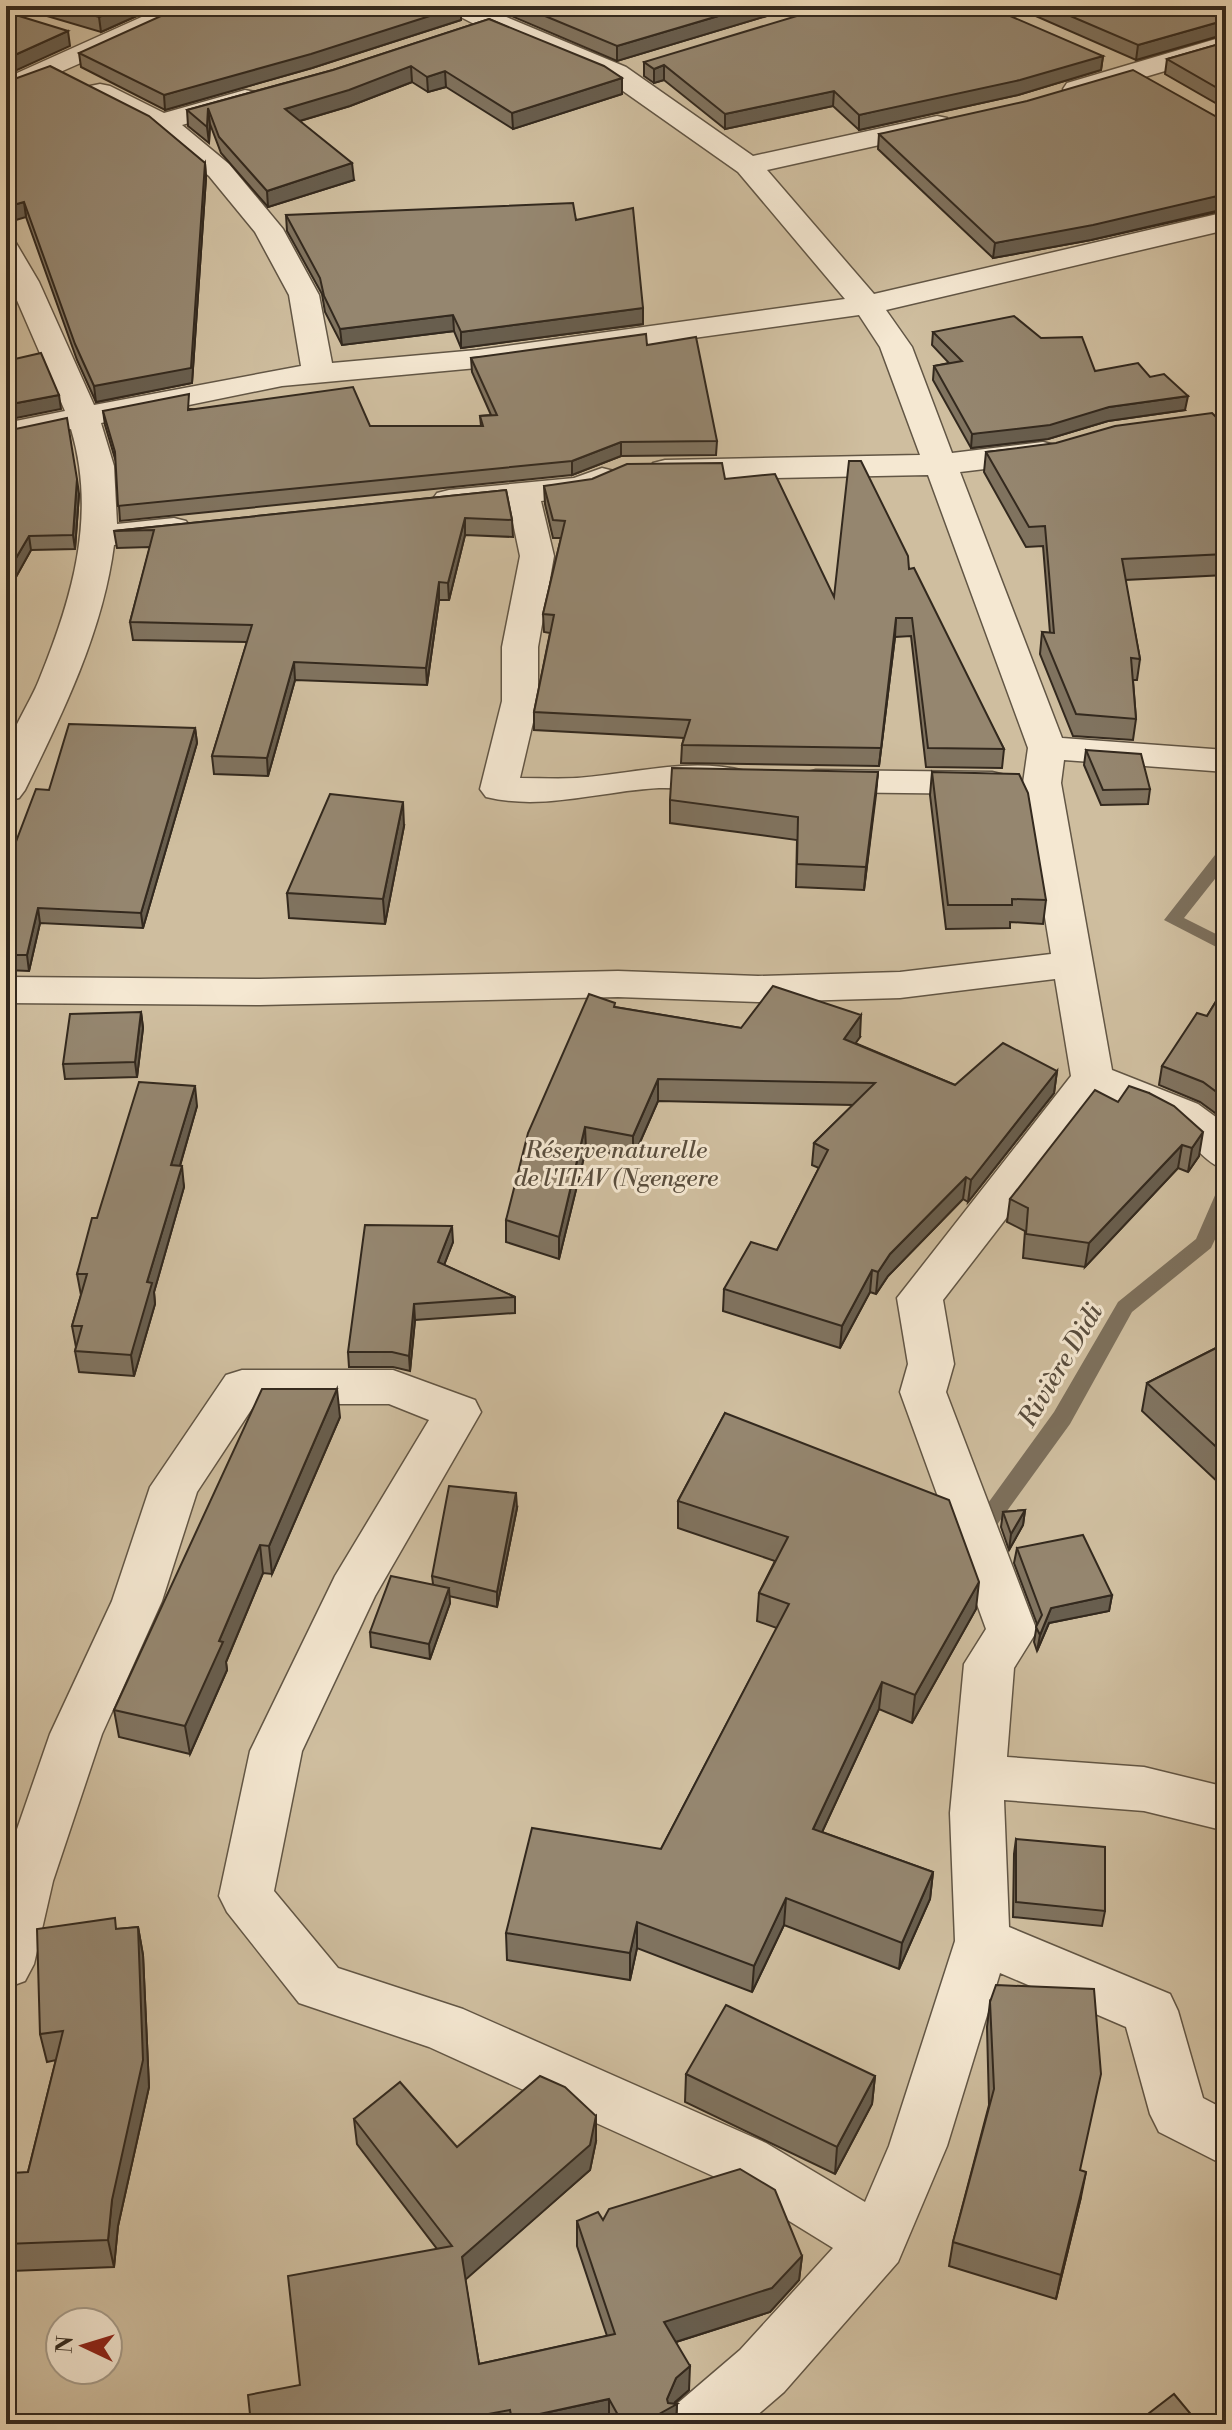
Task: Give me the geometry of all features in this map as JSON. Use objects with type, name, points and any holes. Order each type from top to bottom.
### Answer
[{"type":"street","points":[[6,88],[187,6]]},
{"type":"street","points":[[456,21],[491,22],[632,69],[748,166],[867,305],[896,347],[1045,766],[1072,964],[1092,1078],[920,1298],[931,1364],[923,1392],[1012,1631],[989,1664],[976,1813],[982,1941],[918,2146],[877,2242],[762,2371],[700,2424]]},
{"type":"street","points":[[74,35],[102,44]]},
{"type":"street","points":[[1052,97],[1226,44]]},
{"type":"street","points":[[1092,53],[1159,86]]},
{"type":"street","points":[[52,67],[144,116],[162,122],[219,170],[268,229],[304,295],[318,373]]},
{"type":"street","points":[[162,122],[266,92]]},
{"type":"street","points":[[748,166],[963,118]]},
{"type":"street","points":[[6,433],[282,377],[477,359],[867,305],[1226,221]]},
{"type":"street","points":[[6,249],[85,419],[100,484],[101,536],[78,620],[47,709],[8,784]]},
{"type":"street","points":[[413,504],[580,487],[621,469],[938,465],[1067,446]]},
{"type":"street","points":[[523,493],[537,556],[520,647],[520,701],[499,789],[578,789],[658,777],[768,780],[1208,759]]},
{"type":"street","points":[[101,536],[211,525]]},
{"type":"street","points":[[6,990],[260,992],[618,984],[758,989],[900,985],[1072,964]]},
{"type":"street","points":[[1092,1078],[1183,1114],[1209,1133],[1224,1154]]},
{"type":"street","points":[[6,1964],[26,1881],[76,1734],[137,1601],[174,1487],[182,1474],[242,1387],[393,1387],[458,1412],[353,1590],[276,1751],[246,1896],[319,1986],[443,2027],[745,2162],[877,2242]]},
{"type":"street","points":[[979,1776],[1144,1789],[1226,1809]]},
{"type":"street","points":[[982,1941],[1150,2011],[1179,2114],[1226,2140]]},
{"type":"green space","name":"Réserve naturelle de l'ITAV (Ngengere","points":[[6,6],[1226,6],[1226,2424],[6,2424]]},
{"type":"building","points":[[60,6],[125,6],[99,17]]},
{"type":"building","points":[[183,6],[461,6],[311,54],[164,95],[79,53]]},
{"type":"building","points":[[521,6],[752,6],[617,46]]},
{"type":"building","points":[[830,6],[987,6],[1103,56],[1020,80],[859,115],[834,91],[725,114],[664,65],[654,69],[644,62]]},
{"type":"building","points":[[1047,6],[1226,6],[1226,20],[1138,45]]},
{"type":"building","points":[[6,12],[68,31],[6,59]]},
{"type":"building","points":[[489,19],[604,66],[622,78],[512,113],[445,71],[427,77],[411,66],[349,90],[285,109],[352,163],[267,191],[219,137],[208,108],[207,127],[187,110],[333,70]]},
{"type":"building","points":[[1226,42],[1226,93],[1167,59]]},
{"type":"building","points":[[50,66],[149,116],[205,163],[191,368],[94,386],[75,344],[24,202],[6,207],[6,82]]},
{"type":"building","points":[[1133,70],[1217,117],[1226,118],[1226,194],[1093,225],[995,243],[879,134],[1027,101]]},
{"type":"building","points":[[573,203],[576,220],[633,208],[643,308],[461,332],[453,315],[340,329],[324,296],[320,278],[286,215]]},
{"type":"building","points":[[1014,316],[1041,338],[1082,337],[1095,371],[1138,363],[1150,377],[1164,374],[1188,396],[1109,407],[1050,425],[972,434],[934,366],[962,361],[933,332]]},
{"type":"building","points":[[646,334],[647,345],[696,337],[717,441],[621,442],[572,461],[118,506],[115,452],[103,411],[189,394],[188,410],[353,387],[370,426],[483,426],[480,416],[497,415],[471,358]]},
{"type":"building","points":[[41,353],[59,395],[6,405],[6,361]]},
{"type":"building","points":[[1212,413],[1226,427],[1226,554],[1122,559],[1140,659],[1131,658],[1136,719],[1076,714],[1042,632],[1054,633],[1045,526],[1029,527],[986,452],[1056,443],[1115,426]]},
{"type":"building","points":[[67,418],[77,479],[73,535],[29,536],[6,575],[6,431]]},
{"type":"building","points":[[849,461],[861,461],[908,556],[909,569],[914,568],[1004,749],[928,748],[912,618],[896,618],[881,748],[682,745],[690,720],[534,712],[554,615],[543,614],[565,521],[553,520],[544,486],[592,479],[627,464],[722,463],[725,479],[775,474],[834,597]]},
{"type":"building","points":[[506,490],[512,520],[465,518],[448,583],[439,582],[426,668],[294,662],[267,758],[212,756],[252,625],[130,622],[154,530],[114,531]]},
{"type":"building","points":[[69,724],[195,728],[141,913],[38,908],[27,955],[6,955],[6,868],[36,789],[49,790]]},
{"type":"building","points":[[1086,750],[1141,754],[1150,789],[1103,790]]},
{"type":"building","points":[[672,768],[878,772],[866,867],[797,864],[798,817],[670,800]]},
{"type":"building","points":[[932,772],[1019,774],[1028,793],[1046,900],[1012,899],[1012,905],[948,905]]},
{"type":"building","points":[[330,794],[403,802],[383,899],[287,893]]},
{"type":"building","points":[[1226,985],[1226,1099],[1203,1082],[1162,1066],[1197,1013],[1207,1016]]},
{"type":"building","points":[[773,986],[861,1015],[844,1039],[955,1085],[1003,1043],[1057,1071],[971,1180],[966,1177],[890,1254],[878,1272],[872,1270],[842,1326],[724,1289],[751,1242],[777,1250],[828,1150],[814,1143],[875,1083],[658,1079],[633,1136],[585,1127],[559,1237],[506,1220],[528,1133],[589,994],[615,1003],[614,1007],[741,1028]]},
{"type":"building","points":[[141,1012],[135,1062],[63,1064],[70,1014]]},
{"type":"building","points":[[139,1082],[195,1086],[171,1165],[182,1166],[147,1282],[152,1283],[131,1355],[75,1351],[82,1326],[72,1326],[87,1274],[77,1274],[92,1218],[97,1218]]},
{"type":"building","points":[[1129,1086],[1174,1106],[1203,1132],[1192,1148],[1182,1145],[1089,1243],[1026,1234],[1028,1208],[1010,1199],[1095,1090],[1118,1102]]},
{"type":"building","points":[[365,1225],[452,1226],[438,1262],[515,1297],[414,1304],[409,1356],[392,1352],[348,1352]]},
{"type":"building","points":[[1226,1343],[1226,1456],[1147,1383]]},
{"type":"building","points":[[262,1389],[337,1389],[269,1546],[260,1545],[219,1641],[223,1642],[185,1726],[114,1710]]},
{"type":"building","points":[[725,1413],[949,1500],[979,1582],[915,1695],[882,1682],[813,1829],[933,1872],[902,1943],[786,1898],[754,1966],[637,1922],[630,1953],[506,1933],[532,1828],[661,1849],[789,1604],[759,1593],[788,1537],[678,1501]]},
{"type":"building","points":[[449,1486],[516,1493],[497,1592],[432,1576]]},
{"type":"building","points":[[1025,1510],[1011,1534],[1003,1512]]},
{"type":"building","points":[[1083,1535],[1112,1595],[1051,1608],[1040,1635],[1036,1627],[1042,1615],[1017,1548]]},
{"type":"building","points":[[391,1576],[449,1588],[429,1644],[370,1632]]},
{"type":"building","points":[[1016,1839],[1105,1847],[1105,1911],[1016,1902]]},
{"type":"building","points":[[115,1918],[116,1929],[138,1927],[143,2060],[112,2200],[108,2240],[6,2244],[12,2173],[28,2172],[63,2031],[40,2034],[37,1929]]},
{"type":"building","points":[[996,1985],[1094,1989],[1101,2074],[1080,2170],[1086,2172],[1061,2275],[953,2242],[994,2089],[990,2002]]},
{"type":"building","points":[[726,2005],[875,2076],[837,2147],[686,2074]]},
{"type":"building","points":[[540,2076],[565,2087],[596,2116],[590,2145],[462,2257],[479,2364],[615,2334],[577,2221],[598,2212],[603,2220],[609,2209],[740,2169],[775,2190],[802,2256],[772,2288],[664,2322],[690,2366],[676,2378],[667,2399],[668,2403],[677,2404],[641,2424],[623,2424],[609,2399],[512,2420],[510,2410],[434,2424],[251,2424],[248,2395],[300,2385],[288,2276],[452,2246],[354,2119],[400,2082],[457,2147]]},
{"type":"building","points":[[1174,2394],[1199,2424],[1135,2424]]},
{"type":"waterway","name":"Rivière Didi","points":[[1226,833],[1224,856],[1173,920],[1226,946]]},
{"type":"waterway","name":"Rivière Didi","points":[[978,1534],[1062,1418],[1125,1307],[1204,1243],[1226,1193]]}]
